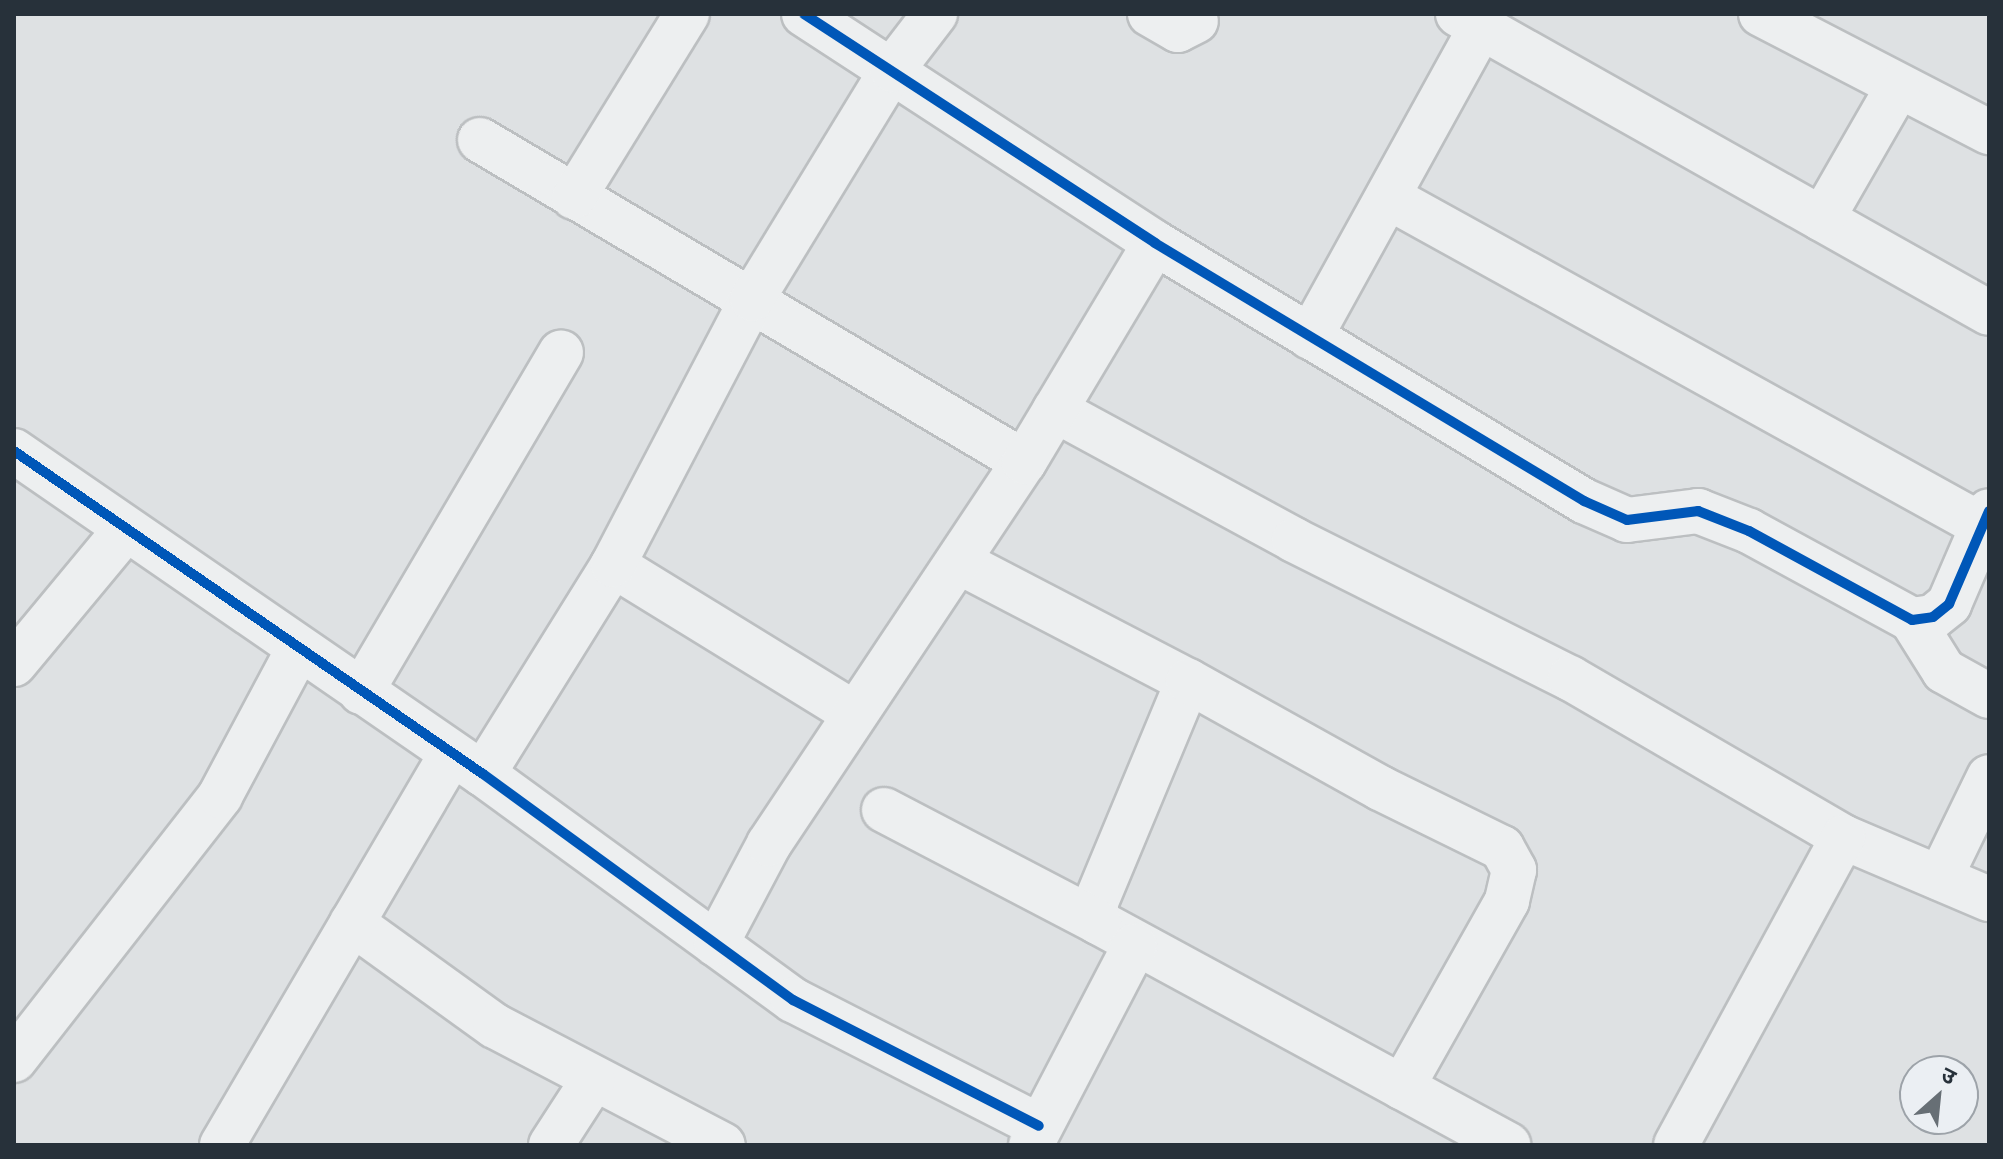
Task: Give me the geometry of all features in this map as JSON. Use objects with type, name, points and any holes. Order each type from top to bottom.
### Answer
[{"type":"street","points":[[574,197],[687,14]]},
{"type":"street","points":[[804,14],[1155,243],[1584,501],[1627,520],[1698,511],[1749,531],[1912,620],[1944,671],[1989,696]]},
{"type":"street","points":[[222,1145],[352,923],[613,565],[752,299],[892,70],[935,14]]},
{"type":"street","points":[[1150,14],[1178,30],[1196,21]]},
{"type":"street","points":[[1761,14],[1989,132]]},
{"type":"street","points":[[1310,337],[1388,197],[1470,20],[1989,313]]},
{"type":"street","points":[[1822,219],[1898,87]]},
{"type":"street","points":[[480,140],[1024,462]]},
{"type":"street","points":[[1388,197],[1986,518],[1949,604],[1933,617],[1912,620]]},
{"type":"street","points":[[716,944],[769,844],[1024,462],[1155,243]]},
{"type":"street","points":[[361,692],[561,353]]},
{"type":"street","points":[[1055,410],[1294,540],[1570,678],[1843,837],[1989,899]]},
{"type":"street","points":[[14,451],[298,650],[468,763],[793,1000],[1035,1136],[1135,945]]},
{"type":"street","points":[[14,664],[126,529]]},
{"type":"street","points":[[959,562],[1188,681],[1380,788],[1502,848],[1514,870],[1507,901],[1402,1087]]},
{"type":"street","points":[[613,565],[854,713]]},
{"type":"street","points":[[14,1060],[220,796],[298,650]]},
{"type":"street","points":[[1098,922],[1095,904],[1188,681]]},
{"type":"street","points":[[1940,878],[1989,777]]},
{"type":"street","points":[[884,810],[1098,922],[1135,945],[1508,1145]]},
{"type":"street","points":[[1676,1145],[1843,837]]},
{"type":"street","points":[[352,923],[495,1026],[593,1080],[723,1145]]},
{"type":"street","points":[[551,1145],[593,1080]]},
{"type":"cycle path","points":[[804,14],[1155,243],[1584,501],[1627,520],[1698,511],[1749,531],[1912,620],[1933,617],[1949,604],[1989,511]]},
{"type":"cycle path","points":[[14,451],[483,774],[793,1000],[1039,1126]]}]
